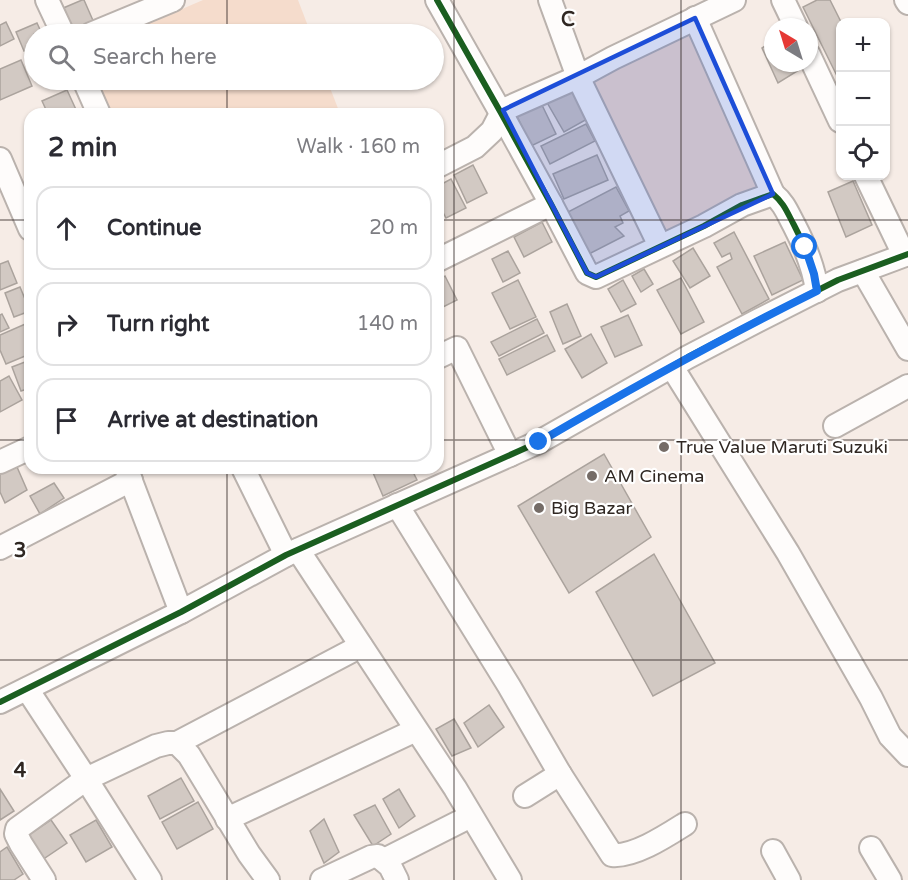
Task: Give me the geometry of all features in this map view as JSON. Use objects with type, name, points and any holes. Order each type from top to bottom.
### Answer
[{"type":"street","points":[[47,0],[58,24]]},
{"type":"street","points":[[115,24],[173,0]]},
{"type":"street","points":[[437,0],[501,112],[587,273],[596,277],[704,226],[742,205],[773,194]]},
{"type":"street","points":[[550,0],[578,77],[660,246]]},
{"type":"street","points":[[444,163],[475,147],[492,131],[503,110],[578,77],[734,0]]},
{"type":"street","points":[[783,0],[792,18]]},
{"type":"street","points":[[695,18],[773,194],[782,201],[805,247],[817,291]]},
{"type":"street","points":[[817,72],[836,112]]},
{"type":"street","points":[[88,90],[96,108]]},
{"type":"street","points":[[0,159],[24,215]]},
{"type":"street","points":[[0,702],[181,612],[292,552],[539,442],[672,367],[838,280],[906,254],[868,180]]},
{"type":"street","points":[[444,257],[551,204]]},
{"type":"street","points":[[863,271],[908,349]]},
{"type":"street","points":[[444,354],[457,348],[510,455]]},
{"type":"street","points":[[672,367],[788,554],[871,698],[890,736],[908,755]]},
{"type":"street","points":[[835,426],[908,386]]},
{"type":"street","points":[[1,459],[24,450]]},
{"type":"street","points":[[0,548],[128,474],[181,612]]},
{"type":"street","points":[[246,474],[292,552],[361,646],[455,788],[510,880]]},
{"type":"street","points":[[397,505],[509,686],[560,774],[612,855],[629,853],[686,824]]},
{"type":"street","points":[[44,880],[21,844],[16,834],[17,829],[86,779],[156,746],[177,743],[361,646]]},
{"type":"street","points":[[27,689],[150,880]]},
{"type":"street","points":[[227,819],[416,730]]},
{"type":"street","points":[[177,743],[189,755],[249,854],[268,880]]},
{"type":"street","points":[[525,796],[560,774]]},
{"type":"street","points":[[384,860],[471,816]]},
{"type":"street","points":[[871,848],[890,880]]},
{"type":"street","points":[[773,851],[789,880]]},
{"type":"street","points":[[322,880],[371,857],[378,856],[390,866],[396,880]]},
{"type":"highlighted area","points":[[695,18],[773,194],[596,277],[587,273],[503,110]]},
{"type":"shaded area","points":[[203,0],[298,0],[307,24],[147,24]]},
{"type":"shaded area","points":[[689,34],[762,188],[661,233],[589,81]]},
{"type":"shaded area","points":[[96,90],[331,90],[338,108],[104,108]]},
{"type":"building","points":[[84,0],[95,24],[68,24],[61,9]]},
{"type":"building","points":[[817,0],[830,0],[839,18],[836,18],[836,74],[818,37],[818,18],[808,18],[803,7]]},
{"type":"building","points":[[6,22],[14,39],[0,46],[0,25]]},
{"type":"building","points":[[24,29],[24,51],[16,32]]},
{"type":"building","points":[[21,60],[24,67],[24,90],[0,100],[0,69]]},
{"type":"building","points":[[773,72],[796,72],[778,83]]},
{"type":"building","points":[[570,85],[589,118],[564,132],[545,99]]},
{"type":"building","points":[[67,90],[75,108],[45,108],[42,101]]},
{"type":"building","points":[[540,101],[556,134],[531,146],[515,112]]},
{"type":"building","points":[[586,124],[595,141],[550,164],[541,146]]},
{"type":"building","points":[[597,155],[608,180],[564,199],[553,174]]},
{"type":"building","points":[[473,165],[487,193],[467,203],[454,175]]},
{"type":"building","points":[[451,179],[466,208],[446,218],[444,214],[444,183]]},
{"type":"building","points":[[853,181],[872,225],[846,237],[828,192]]},
{"type":"building","points":[[616,187],[629,211],[620,216],[623,223],[615,227],[624,236],[587,255],[566,213]]},
{"type":"building","points":[[542,222],[552,242],[524,257],[514,237]]},
{"type":"building","points":[[734,232],[769,299],[742,314],[717,267],[732,259],[730,253],[722,257],[714,243]]},
{"type":"building","points":[[785,242],[803,280],[772,295],[754,256]]},
{"type":"building","points":[[693,248],[710,276],[690,288],[673,261]]},
{"type":"building","points":[[508,251],[520,273],[503,282],[492,259]]},
{"type":"building","points":[[8,261],[17,283],[0,290],[0,264]]},
{"type":"building","points":[[644,269],[653,284],[641,292],[632,276]]},
{"type":"building","points":[[444,277],[457,300],[444,306]]},
{"type":"building","points":[[681,278],[704,322],[681,334],[657,290]]},
{"type":"building","points":[[518,280],[536,317],[510,329],[492,293]]},
{"type":"building","points":[[623,280],[636,304],[621,312],[608,289]]},
{"type":"building","points":[[20,287],[24,297],[24,313],[14,317],[5,293]]},
{"type":"building","points":[[567,304],[581,336],[563,344],[550,312]]},
{"type":"building","points":[[2,314],[9,328],[0,332],[0,315]]},
{"type":"building","points":[[628,315],[642,345],[615,357],[601,327]]},
{"type":"building","points":[[537,319],[544,333],[499,356],[491,342]]},
{"type":"building","points":[[24,325],[24,356],[6,364],[0,350],[0,335]]},
{"type":"building","points":[[591,334],[607,363],[582,378],[565,349]]},
{"type":"building","points":[[547,335],[555,351],[507,375],[499,359]]},
{"type":"building","points":[[24,362],[24,390],[21,391],[12,367]]},
{"type":"building","points":[[9,376],[22,400],[0,412],[0,381]]},
{"type":"building","points":[[604,454],[651,537],[569,593],[518,506]]},
{"type":"building","points":[[17,467],[27,490],[5,503],[0,492],[0,473]]},
{"type":"building","points":[[374,474],[414,474],[417,480],[383,496]]},
{"type":"building","points":[[54,483],[64,498],[40,514],[30,496]]},
{"type":"building","points":[[654,554],[715,663],[653,696],[596,592]]},
{"type":"building","points":[[489,705],[504,727],[478,747],[464,723]]},
{"type":"building","points":[[454,719],[471,748],[452,756],[436,729]]},
{"type":"building","points":[[181,778],[194,801],[160,819],[148,796]]},
{"type":"building","points":[[0,789],[14,811],[0,820]]},
{"type":"building","points":[[399,789],[415,816],[399,828],[383,799]]},
{"type":"building","points":[[198,802],[213,829],[177,849],[162,822]]},
{"type":"building","points":[[375,805],[391,834],[373,846],[354,815]]},
{"type":"building","points":[[324,819],[339,852],[324,863],[310,831]]},
{"type":"building","points":[[51,820],[67,843],[39,862],[23,839]]},
{"type":"building","points":[[96,820],[112,847],[86,862],[70,835]]},
{"type":"building","points":[[7,847],[23,874],[14,880],[0,880],[0,852]]},
{"type":"cycle path","points":[[437,0],[587,273],[596,277],[704,226],[742,205],[773,194],[785,208],[802,241],[817,291]]},
{"type":"cycle path","points":[[0,702],[181,612],[286,555],[539,442],[688,357],[838,280],[908,254]]},
{"type":"place","name":"True Value Maruti Suzuki","points":[[664,447]]},
{"type":"place","name":"AM Cinema","points":[[592,476]]},
{"type":"place","name":"Big Bazar","points":[[539,508]]},
{"type":"route","points":[[539,442],[688,357],[817,291],[805,247]]}]
